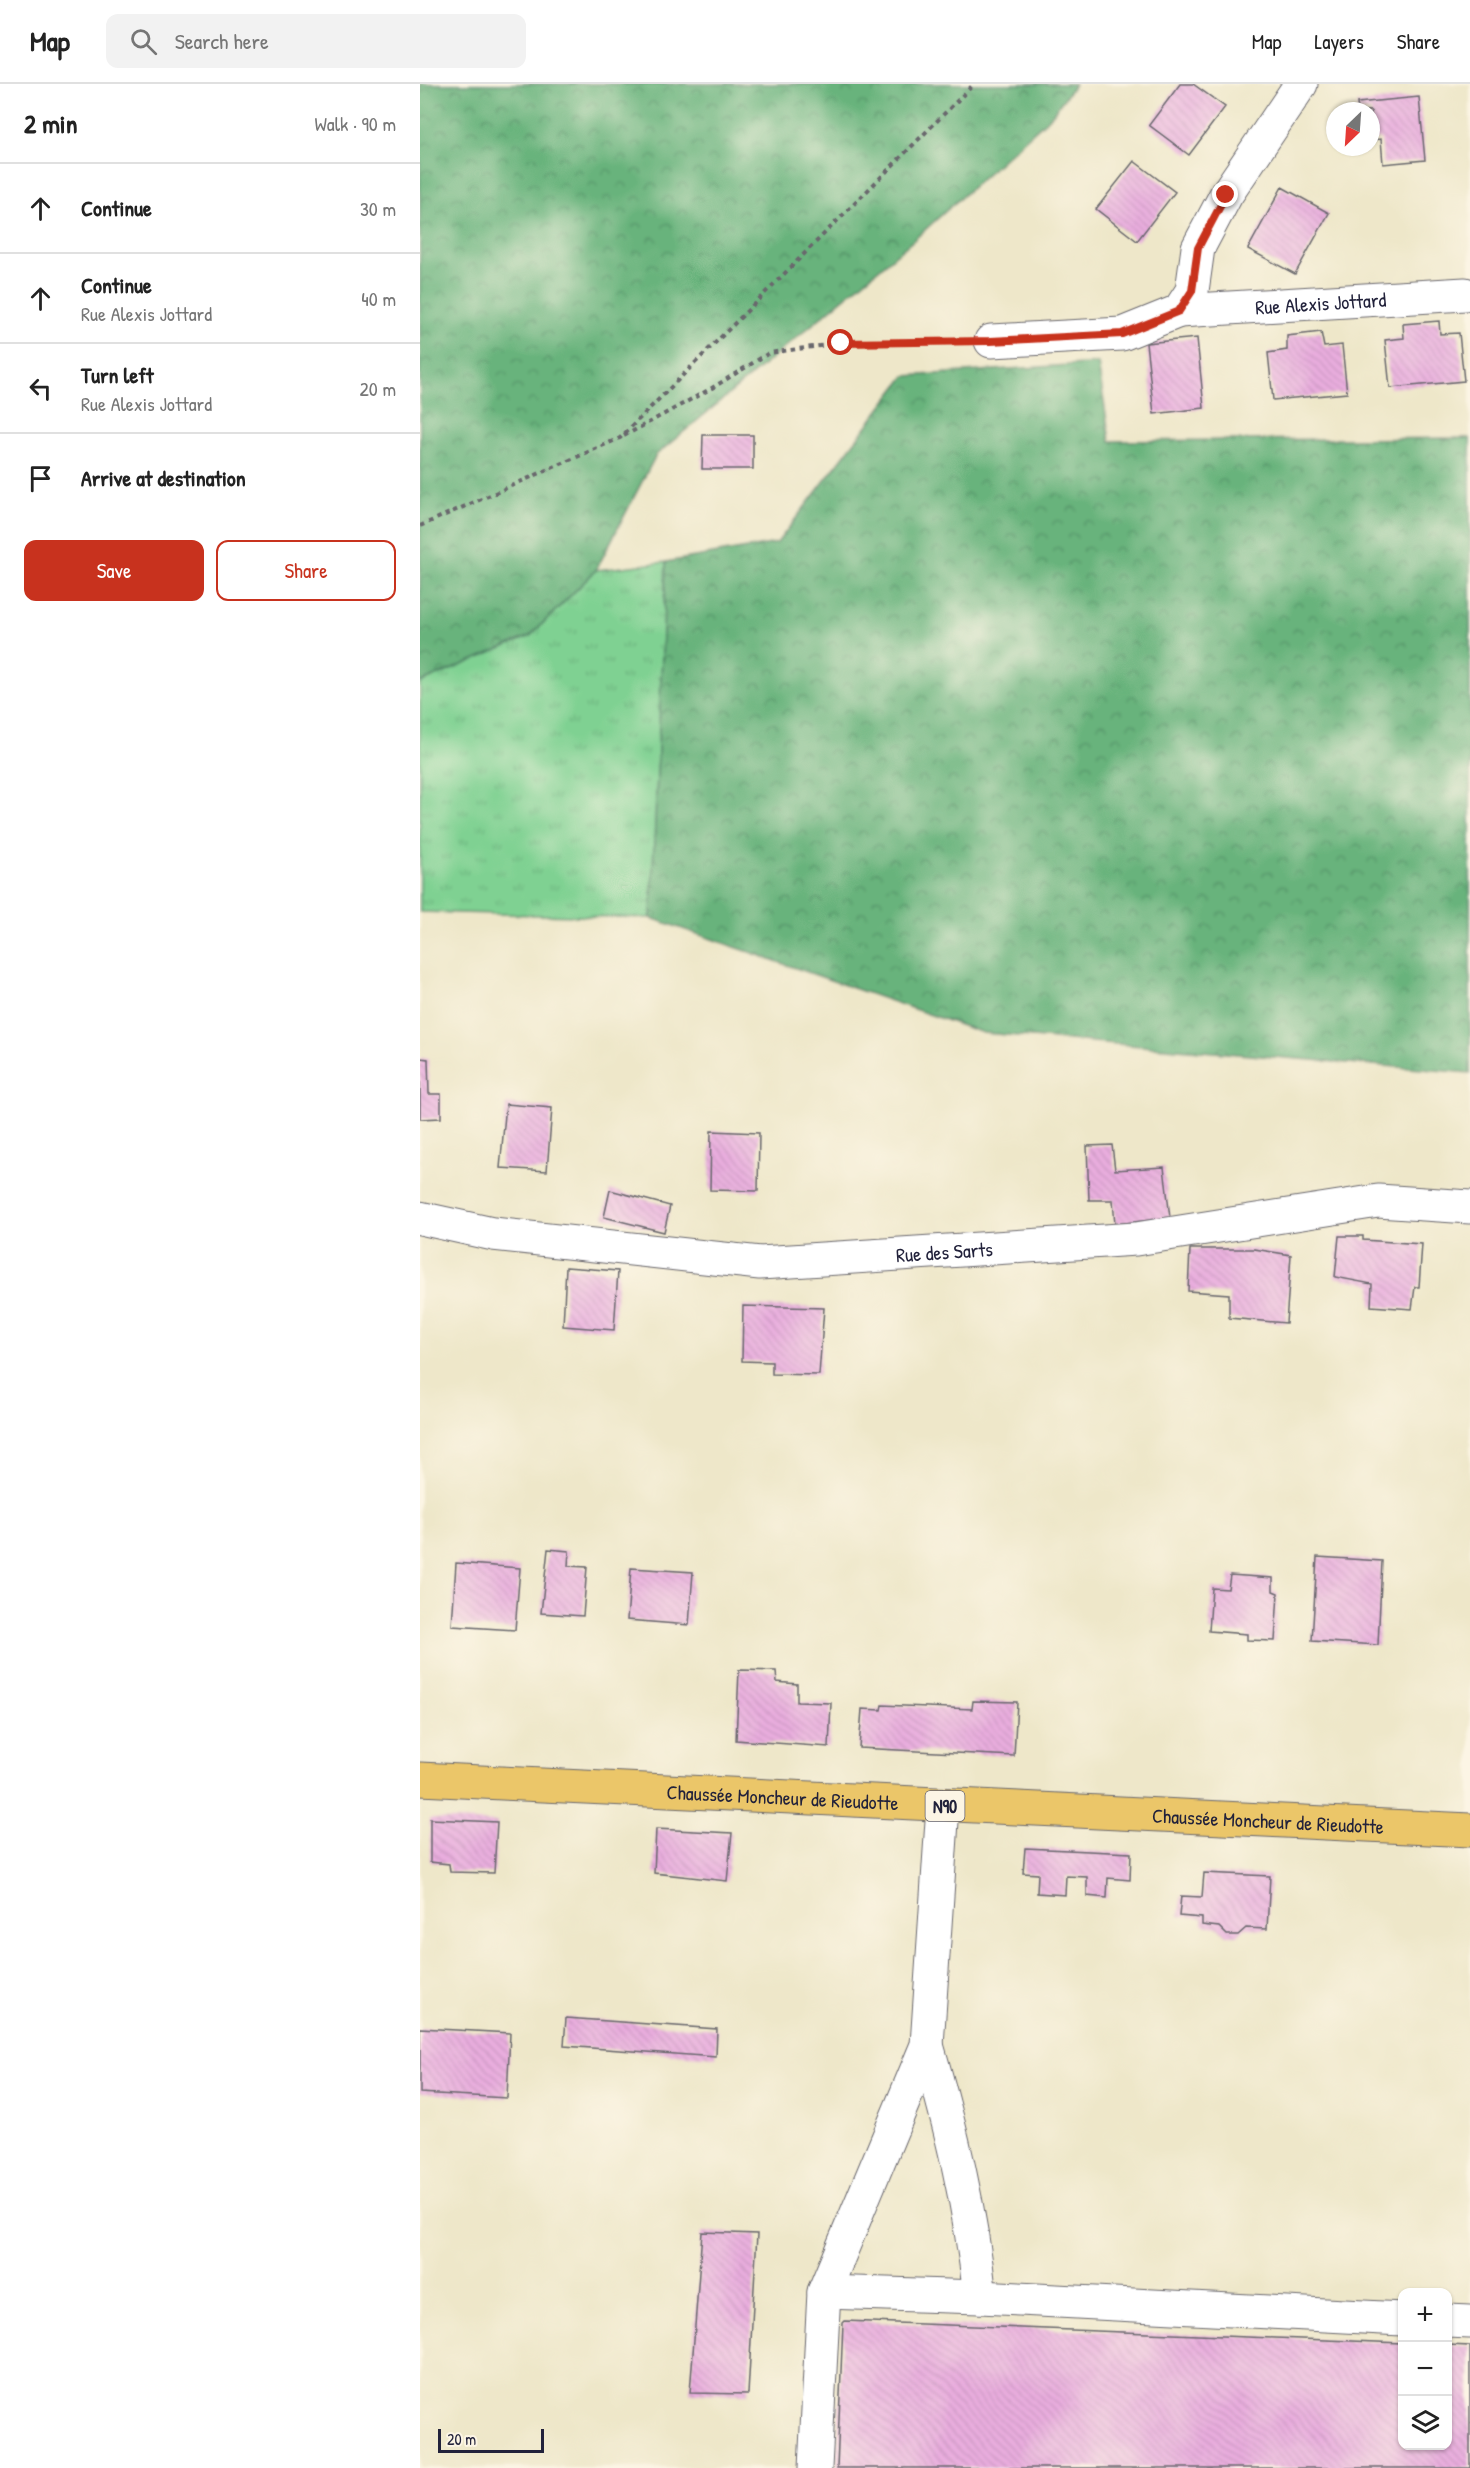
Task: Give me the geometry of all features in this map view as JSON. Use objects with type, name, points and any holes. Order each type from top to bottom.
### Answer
[{"type":"main road","name":"Chaussée Moncheur de Rieudotte","points":[[420,1779],[1470,1830]]},
{"type":"street","points":[[1179,311],[1192,291],[1198,248],[1226,195],[1301,84]]},
{"type":"street","name":"Rue Alexis Jottard","points":[[990,341],[1122,334],[1179,311],[1464,294]]},
{"type":"street","name":"Rue des Sarts","points":[[420,1218],[493,1234],[760,1263],[1136,1239],[1378,1201],[1470,1207]]},
{"type":"street","points":[[815,2468],[824,2292],[927,2045],[943,1806]]},
{"type":"street","points":[[927,2045],[956,2146],[974,2235],[980,2297]]},
{"type":"street","points":[[824,2292],[980,2297],[1398,2319]]},
{"type":"street","points":[[1452,2321],[1470,2322]]},
{"type":"path","points":[[620,438],[974,84]]},
{"type":"path","points":[[420,526],[620,438],[712,388],[768,353],[841,343],[990,341]]},
{"type":"green space","points":[[420,84],[1075,84],[1050,117],[916,238],[656,455],[596,570],[530,636],[420,683]]},
{"type":"green space","points":[[1098,363],[1110,441],[1470,438],[1470,1073],[983,1033],[651,918],[666,562],[777,543],[905,376]]},
{"type":"green space","points":[[666,562],[651,918],[420,912],[420,683],[530,636],[596,570]]},
{"type":"building","points":[[1180,84],[1193,84],[1225,107],[1189,155],[1149,125]]},
{"type":"building","points":[[1419,97],[1425,160],[1383,164],[1380,102],[1367,102]]},
{"type":"building","points":[[1134,161],[1175,192],[1137,241],[1096,209]]},
{"type":"building","points":[[1282,187],[1329,213],[1295,274],[1248,249]]},
{"type":"building","points":[[1439,321],[1440,334],[1459,333],[1464,381],[1390,388],[1385,340],[1404,338],[1403,324]]},
{"type":"building","points":[[1321,332],[1324,347],[1342,345],[1347,393],[1273,400],[1268,353],[1287,350],[1287,336]]},
{"type":"building","points":[[1197,338],[1204,408],[1154,414],[1146,343]]},
{"type":"building","points":[[703,435],[753,435],[753,469],[702,469]]},
{"type":"building","points":[[420,1058],[428,1059],[429,1094],[441,1094],[441,1118],[420,1119]]},
{"type":"building","points":[[506,1104],[552,1108],[547,1171],[500,1168]]},
{"type":"building","points":[[711,1131],[759,1133],[758,1191],[710,1190]]},
{"type":"building","points":[[1112,1145],[1115,1170],[1164,1167],[1170,1218],[1115,1224],[1113,1200],[1089,1200],[1087,1146]]},
{"type":"building","points":[[610,1190],[670,1206],[664,1232],[604,1217]]},
{"type":"building","points":[[1339,1236],[1363,1236],[1363,1240],[1422,1244],[1419,1287],[1415,1287],[1412,1309],[1371,1306],[1372,1284],[1335,1277]]},
{"type":"building","points":[[1190,1249],[1254,1249],[1291,1255],[1286,1323],[1229,1318],[1229,1294],[1188,1291]]},
{"type":"building","points":[[566,1267],[618,1271],[614,1330],[563,1326]]},
{"type":"building","points":[[743,1306],[824,1308],[819,1375],[772,1374],[772,1362],[742,1361]]},
{"type":"building","points":[[548,1549],[569,1551],[568,1566],[587,1567],[583,1616],[541,1613]]},
{"type":"building","points":[[1317,1557],[1382,1561],[1378,1645],[1312,1641]]},
{"type":"building","points":[[456,1563],[520,1568],[515,1630],[452,1626]]},
{"type":"building","points":[[631,1568],[693,1572],[689,1625],[627,1620]]},
{"type":"building","points":[[1230,1575],[1273,1578],[1273,1591],[1278,1593],[1275,1641],[1247,1640],[1247,1634],[1209,1631],[1212,1588],[1228,1589]]},
{"type":"building","points":[[739,1670],[776,1671],[777,1682],[797,1684],[797,1702],[831,1703],[829,1747],[736,1740]]},
{"type":"building","points":[[973,1701],[1017,1702],[1014,1756],[859,1748],[862,1709],[881,1710],[882,1705],[972,1709]]},
{"type":"building","points":[[430,1819],[497,1822],[494,1873],[450,1872],[449,1864],[430,1862]]},
{"type":"building","points":[[656,1829],[732,1833],[727,1881],[654,1873]]},
{"type":"building","points":[[1025,1848],[1131,1853],[1130,1880],[1108,1878],[1107,1898],[1087,1896],[1087,1877],[1066,1876],[1065,1895],[1037,1893],[1038,1874],[1023,1873]]},
{"type":"building","points":[[1204,1873],[1270,1876],[1267,1929],[1246,1928],[1238,1935],[1227,1935],[1219,1927],[1202,1925],[1202,1918],[1179,1916],[1181,1896],[1202,1897]]},
{"type":"building","points":[[566,2018],[717,2029],[716,2057],[564,2046]]},
{"type":"building","points":[[420,2028],[510,2033],[507,2098],[420,2093]]},
{"type":"building","points":[[702,2232],[757,2234],[748,2394],[690,2393]]},
{"type":"building","points":[[845,2321],[1398,2343],[1398,2450],[1452,2450],[1452,2345],[1470,2346],[1470,2468],[837,2468],[843,2323]]},
{"type":"route","points":[[841,343],[990,341],[1122,334],[1179,311],[1192,291],[1198,248],[1226,195]]}]
